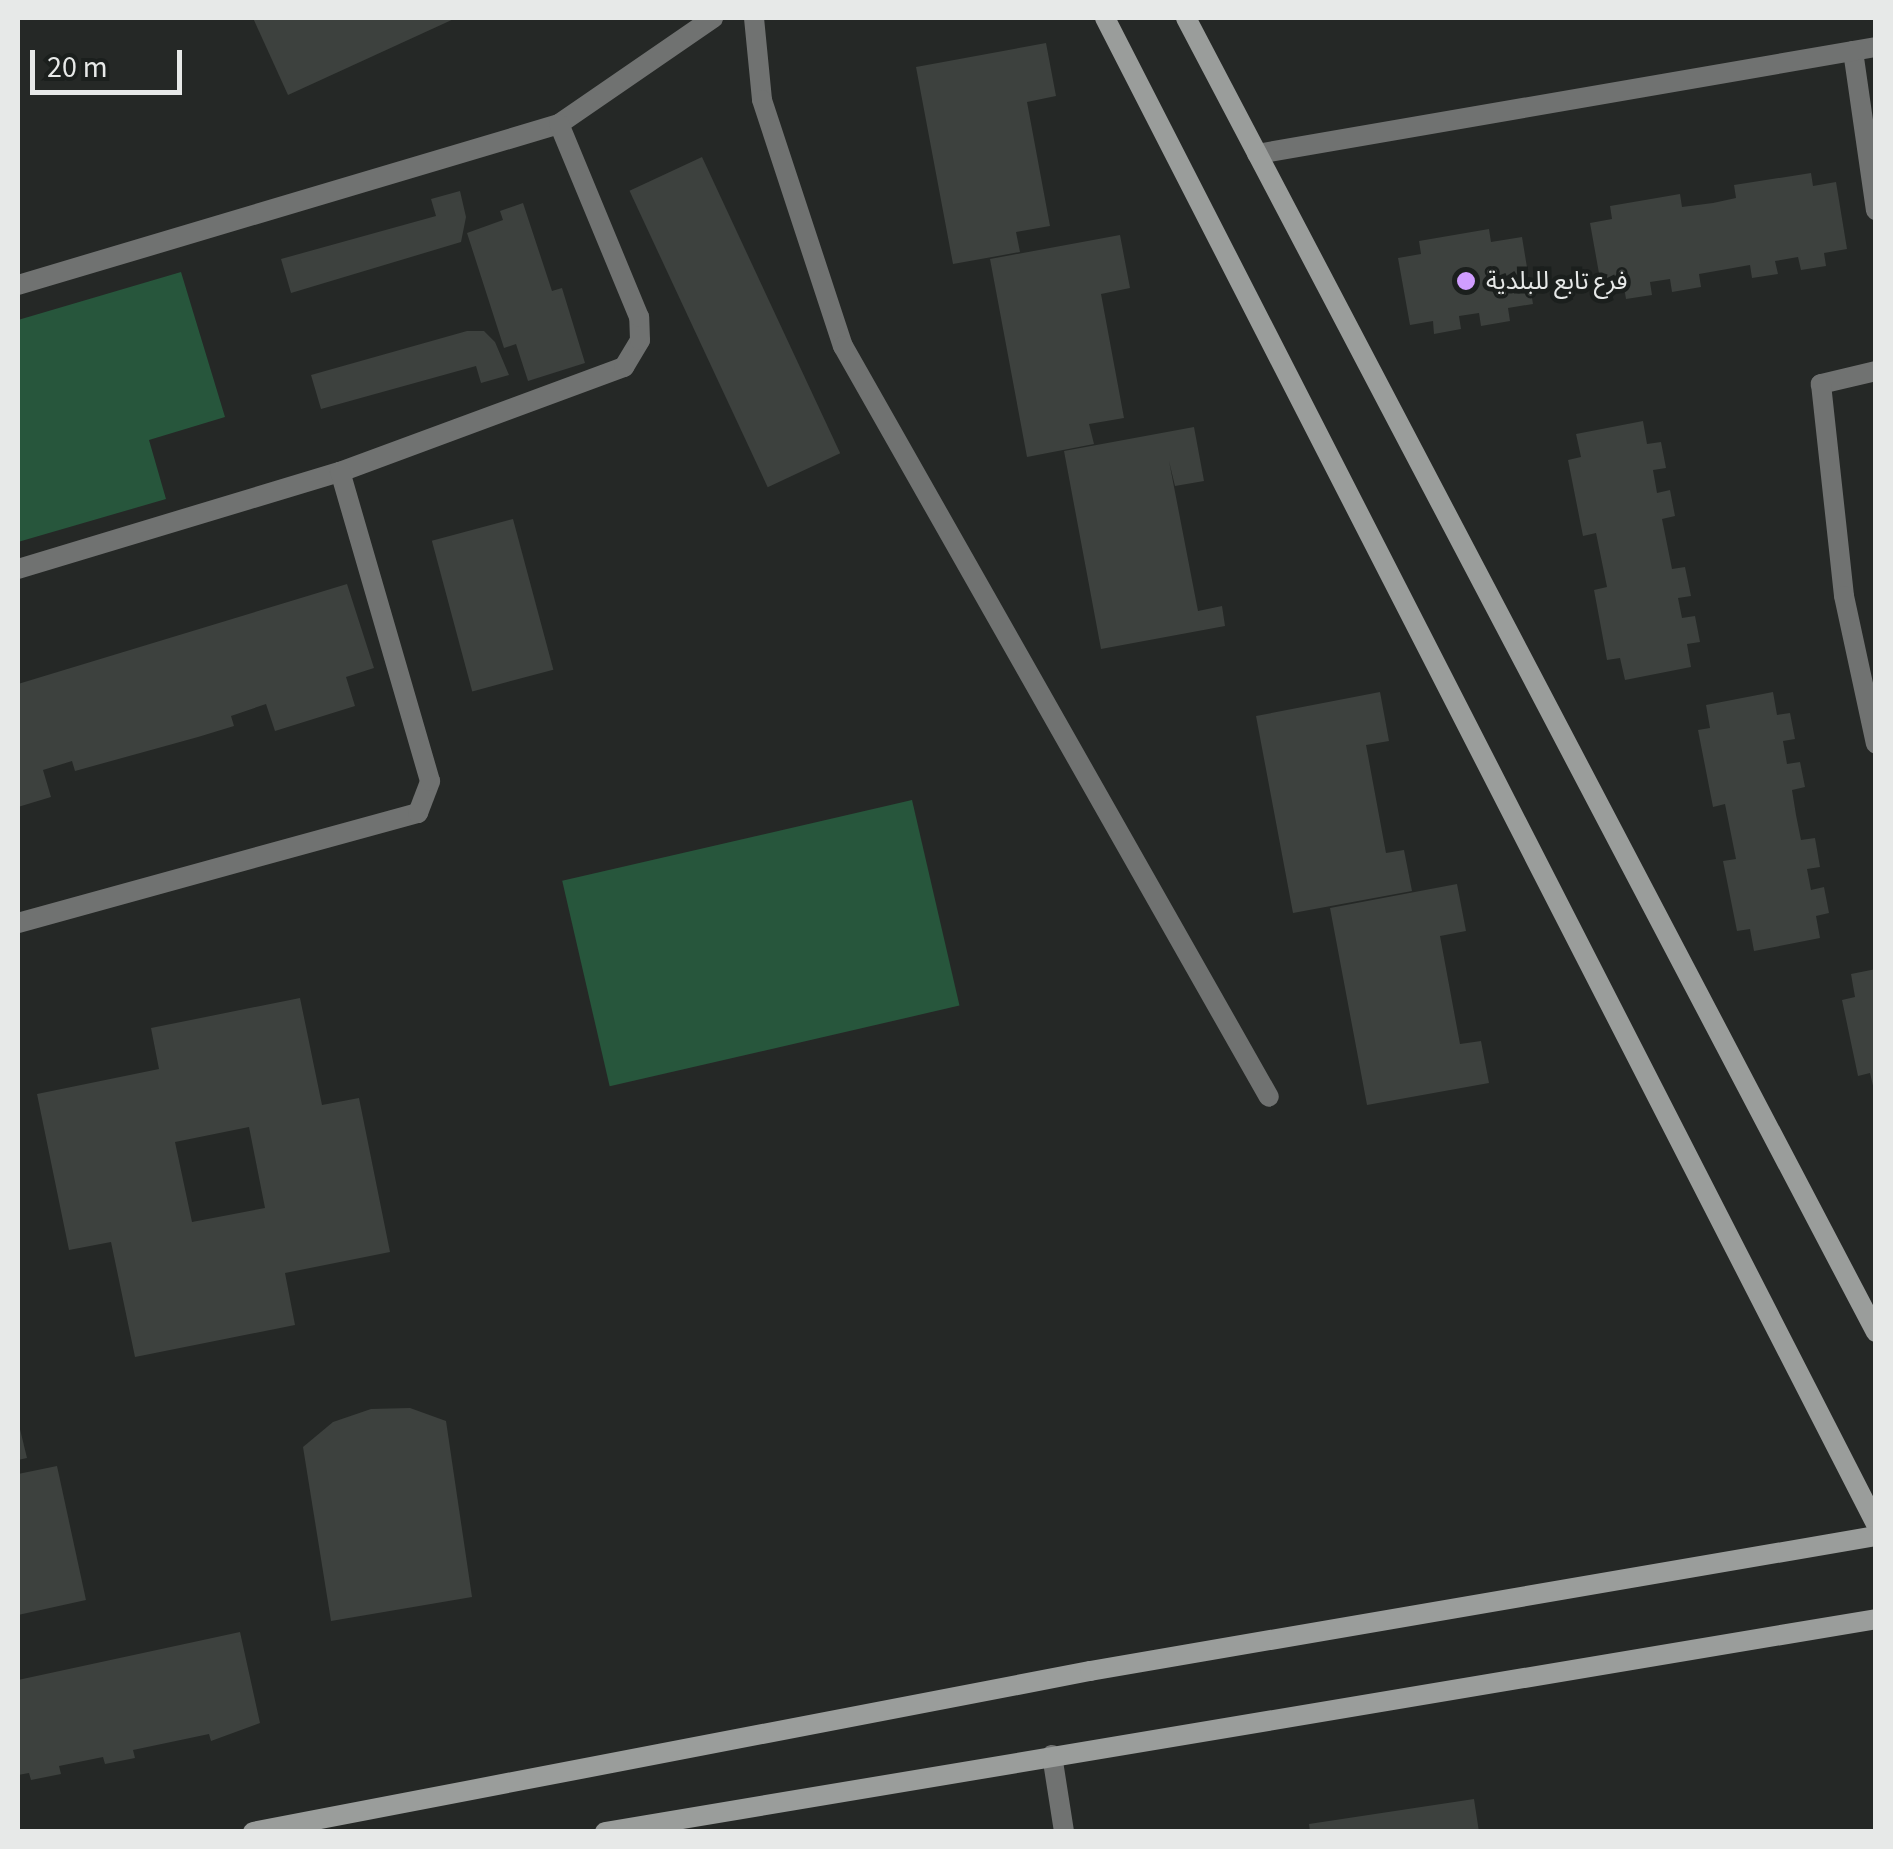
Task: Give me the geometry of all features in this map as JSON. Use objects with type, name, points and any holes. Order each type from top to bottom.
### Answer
[{"type":"main road","points":[[1105,18],[1876,1524]]},
{"type":"main road","points":[[1186,18],[1876,1332]]},
{"type":"main road","points":[[253,1832],[1090,1671],[1876,1536]]},
{"type":"main road","points":[[605,1832],[1052,1754],[1876,1619]]},
{"type":"street","points":[[18,286],[559,124],[713,18]]},
{"type":"street","points":[[754,18],[762,100],[843,346],[1270,1097]]},
{"type":"street","points":[[1256,154],[1876,46]]},
{"type":"street","points":[[1852,51],[1876,210]]},
{"type":"street","points":[[18,569],[340,472],[607,375],[633,356],[639,316],[559,124]]},
{"type":"street","points":[[1876,370],[1821,384],[1844,596],[1876,744]]},
{"type":"street","points":[[18,923],[418,812],[430,781],[340,472]]},
{"type":"street","points":[[1052,1754],[1064,1832]]},
{"type":"green space","points":[[181,272],[225,417],[149,440],[166,499],[18,542],[18,320]]},
{"type":"green space","points":[[912,800],[959,1006],[610,1086],[562,881]]},
{"type":"building","points":[[253,18],[456,18],[288,95]]},
{"type":"building","points":[[1046,43],[1056,96],[1027,102],[1050,226],[1016,232],[1020,252],[953,264],[916,67]]},
{"type":"building","points":[[702,157],[840,453],[768,487],[629,191]]},
{"type":"building","points":[[1811,173],[1813,186],[1836,182],[1847,249],[1824,253],[1826,266],[1801,270],[1798,257],[1775,261],[1778,274],[1752,278],[1750,265],[1699,274],[1701,287],[1672,292],[1670,279],[1650,282],[1652,295],[1626,299],[1624,287],[1602,290],[1590,223],[1612,219],[1610,206],[1680,194],[1682,207],[1713,203],[1736,198],[1734,185]]},
{"type":"building","points":[[460,191],[466,217],[461,242],[291,293],[281,259],[436,216],[431,199]]},
{"type":"building","points":[[523,203],[552,291],[562,288],[585,363],[528,381],[516,344],[504,348],[467,233],[503,220],[500,211]]},
{"type":"building","name":"فرع تابع للبلدية","points":[[1489,229],[1491,242],[1522,237],[1533,304],[1508,308],[1510,321],[1481,326],[1479,313],[1459,316],[1461,329],[1434,334],[1433,321],[1410,325],[1398,258],[1421,254],[1419,241]]},
{"type":"building","points":[[1120,235],[1130,288],[1101,294],[1124,418],[1089,424],[1094,444],[1027,457],[990,259]]},
{"type":"building","points":[[467,331],[484,331],[495,342],[509,375],[481,383],[476,366],[321,409],[311,375]]},
{"type":"building","points":[[1643,421],[1647,444],[1661,442],[1666,468],[1653,470],[1657,493],[1670,490],[1675,516],[1662,519],[1672,569],[1685,567],[1691,596],[1678,598],[1682,618],[1695,616],[1700,642],[1687,644],[1691,667],[1625,680],[1620,658],[1607,660],[1594,590],[1607,587],[1596,533],[1583,536],[1568,460],[1581,457],[1576,434]]},
{"type":"building","points":[[1194,427],[1204,481],[1175,486],[1169,461],[1198,611],[1222,606],[1225,626],[1101,649],[1064,451]]},
{"type":"building","points":[[513,519],[553,670],[472,691],[432,541]]},
{"type":"building","points":[[347,584],[374,668],[346,677],[355,706],[275,731],[266,704],[231,716],[234,726],[198,737],[75,771],[72,761],[43,770],[51,797],[18,807],[18,684]]},
{"type":"building","points":[[1380,692],[1389,741],[1366,745],[1386,853],[1404,850],[1412,891],[1293,913],[1256,716]]},
{"type":"building","points":[[1773,692],[1777,715],[1790,713],[1795,739],[1783,741],[1787,764],[1800,762],[1805,787],[1792,790],[1801,840],[1815,838],[1820,867],[1807,869],[1811,890],[1824,887],[1829,913],[1816,916],[1820,938],[1754,951],[1750,929],[1737,931],[1723,861],[1736,859],[1725,804],[1713,807],[1698,730],[1710,728],[1706,705]]},
{"type":"building","points":[[1457,884],[1466,931],[1440,936],[1460,1044],[1481,1041],[1489,1083],[1367,1105],[1330,908]]},
{"type":"building","points":[[1876,969],[1874,1090],[1870,1073],[1858,1076],[1842,1000],[1855,997],[1851,974]]},
{"type":"building","points":[[300,998],[322,1105],[359,1098],[390,1252],[285,1273],[295,1325],[135,1357],[111,1242],[69,1250],[37,1094],[159,1069],[151,1028]],"holes":[[[249,1127],[265,1208],[192,1222],[175,1142]]]},
{"type":"building","points":[[410,1408],[446,1421],[472,1597],[331,1621],[303,1447],[333,1422],[371,1409]]},
{"type":"building","points":[[18,1421],[27,1458],[18,1460]]},
{"type":"building","points":[[57,1466],[86,1600],[18,1615],[18,1474]]},
{"type":"building","points":[[240,1632],[260,1723],[211,1741],[209,1734],[133,1750],[135,1758],[105,1764],[103,1757],[59,1766],[61,1774],[31,1780],[29,1773],[18,1775],[18,1680]]},
{"type":"building","points":[[1474,1799],[1479,1832],[1310,1832],[1309,1824]]},
{"type":"place","name":"فرع تابع للبلدية","points":[[1466,281]]}]
